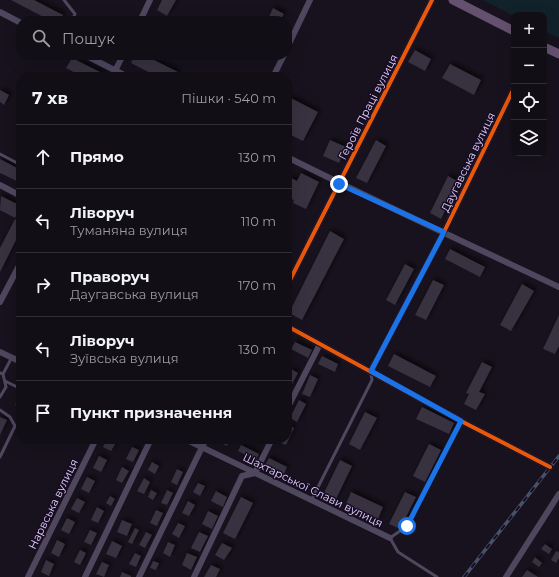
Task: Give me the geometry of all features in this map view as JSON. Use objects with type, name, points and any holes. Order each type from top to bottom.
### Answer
[{"type":"main road","points":[[453,0],[511,29]]},
{"type":"main road","points":[[546,48],[559,54]]},
{"type":"street","points":[[142,16],[150,0]]},
{"type":"street","points":[[292,38],[310,0]]},
{"type":"street","name":"Героїв Праці вулиця","points":[[292,276],[432,0]]},
{"type":"street","points":[[0,12],[16,20]]},
{"type":"street","points":[[92,60],[111,72]]},
{"type":"street","points":[[115,72],[121,60]]},
{"type":"street","points":[[276,72],[282,60]]},
{"type":"street","name":"Даугавська вулиця","points":[[371,371],[444,232],[511,94]]},
{"type":"street","points":[[292,160],[339,184],[559,287]]},
{"type":"street","points":[[0,185],[16,193]]},
{"type":"street","points":[[0,302],[16,272]]},
{"type":"street","points":[[292,329],[461,421],[550,467]]},
{"type":"street","points":[[292,399],[320,344]]},
{"type":"street","points":[[0,352],[16,360]]},
{"type":"street","name":"Нарвська вулиця","points":[[28,577],[94,444]]},
{"type":"street","points":[[85,577],[149,444]]},
{"type":"street","name":"Шахтарської Слави вулиця","points":[[196,444],[390,538]]},
{"type":"street","points":[[139,577],[204,444]]},
{"type":"street","points":[[194,577],[242,476],[254,473],[269,444]]},
{"type":"street","points":[[506,577],[559,494]]},
{"type":"lane","points":[[64,0],[75,14],[74,16]]},
{"type":"lane","points":[[0,154],[16,162]]},
{"type":"lane","points":[[0,397],[6,387],[2,373],[12,358]]},
{"type":"lane","name":"Даугавська вулиця","points":[[312,499],[372,380],[371,371]]},
{"type":"lane","points":[[5,381],[16,386]]},
{"type":"lane","points":[[0,410],[10,417],[15,426],[0,457]]},
{"type":"lane","points":[[437,577],[398,552],[390,538],[407,526],[461,421]]},
{"type":"shaded area","points":[[483,0],[559,0],[559,38],[547,32],[547,12],[511,12],[511,14]]},
{"type":"building","points":[[11,0],[34,0],[63,15],[41,16]]},
{"type":"building","points":[[162,0],[176,0],[167,16],[157,10]]},
{"type":"building","points":[[273,8],[284,14],[283,16],[269,16]]},
{"type":"building","points":[[415,50],[431,59],[425,71],[408,62]]},
{"type":"building","points":[[71,60],[76,60],[100,72],[74,72],[66,68]]},
{"type":"building","points":[[132,60],[154,60],[178,72],[148,72],[131,63]]},
{"type":"building","points":[[450,64],[481,80],[474,95],[442,78]]},
{"type":"building","points":[[0,90],[9,95],[4,105],[0,102]]},
{"type":"building","points":[[292,99],[318,112],[303,141],[292,136]]},
{"type":"building","points":[[330,140],[346,147],[339,163],[323,156]]},
{"type":"building","points":[[376,140],[386,146],[367,183],[356,178]]},
{"type":"building","points":[[0,159],[16,167],[16,181],[0,173]]},
{"type":"building","points":[[301,173],[319,182],[306,209],[293,203],[292,178],[297,181]]},
{"type":"building","points":[[448,176],[459,182],[441,219],[430,213]]},
{"type":"building","points":[[1,196],[16,204],[15,218],[0,210]]},
{"type":"building","points":[[16,220],[16,240],[0,272],[0,248]]},
{"type":"building","points":[[330,231],[344,239],[302,320],[292,315],[292,307]]},
{"type":"building","points":[[450,249],[485,267],[480,277],[445,259]]},
{"type":"building","points":[[405,264],[414,269],[395,305],[386,300]]},
{"type":"building","points":[[433,280],[444,285],[426,320],[415,315]]},
{"type":"building","points":[[522,284],[534,291],[511,331],[500,325]]},
{"type":"building","points":[[559,315],[559,346],[555,354],[543,349]]},
{"type":"building","points":[[295,342],[312,350],[308,358],[292,350]]},
{"type":"building","points":[[394,354],[436,376],[430,387],[388,366]]},
{"type":"building","points":[[322,356],[338,364],[335,372],[318,364]]},
{"type":"building","points":[[482,362],[492,367],[479,392],[485,394],[476,410],[464,404],[469,394],[466,393]]},
{"type":"building","points":[[292,370],[298,373],[292,384]]},
{"type":"building","points":[[310,375],[318,379],[310,397],[302,394]]},
{"type":"building","points":[[299,400],[306,404],[297,422],[292,419],[292,414]]},
{"type":"building","points":[[422,407],[454,423],[449,434],[416,419]]},
{"type":"building","points":[[365,412],[377,418],[360,450],[349,444]]},
{"type":"building","points":[[0,417],[7,420],[0,435]]},
{"type":"building","points":[[104,444],[115,444],[111,451],[103,447]]},
{"type":"building","points":[[429,444],[441,450],[425,482],[413,476]]},
{"type":"building","points":[[241,445],[259,454],[256,460],[238,451]]},
{"type":"building","points":[[132,447],[139,450],[133,462],[126,459]]},
{"type":"building","points":[[99,456],[107,460],[101,472],[93,468]]},
{"type":"building","points":[[269,458],[287,467],[284,474],[265,465]]},
{"type":"building","points":[[340,460],[352,466],[336,499],[324,493]]},
{"type":"building","points":[[152,462],[159,466],[155,474],[148,470]]},
{"type":"building","points":[[122,467],[129,471],[122,483],[116,480]]},
{"type":"building","points":[[177,469],[183,472],[177,485],[171,482]]},
{"type":"building","points":[[87,477],[95,481],[89,493],[81,489]]},
{"type":"building","points":[[144,478],[150,482],[144,494],[137,491]]},
{"type":"building","points":[[198,483],[205,486],[200,496],[193,492]]},
{"type":"building","points":[[151,490],[157,493],[153,500],[148,497]]},
{"type":"building","points":[[167,490],[173,493],[167,505],[161,503]]},
{"type":"building","points":[[216,491],[227,497],[223,507],[211,501]]},
{"type":"building","points":[[351,492],[383,507],[378,519],[346,504]]},
{"type":"building","points":[[405,492],[416,497],[400,529],[389,524]]},
{"type":"building","points":[[110,496],[115,499],[111,506],[106,503]]},
{"type":"building","points":[[241,497],[253,503],[235,539],[223,533]]},
{"type":"building","points":[[77,498],[85,502],[79,513],[71,509]]},
{"type":"building","points":[[188,501],[195,505],[189,516],[182,513]]},
{"type":"building","points":[[97,507],[104,511],[98,523],[91,520]]},
{"type":"building","points":[[156,510],[163,513],[157,526],[150,523]]},
{"type":"building","points":[[208,511],[218,516],[212,529],[202,524]]},
{"type":"building","points":[[67,518],[75,522],[69,534],[61,530]]},
{"type":"building","points":[[122,520],[132,524],[127,536],[117,532]]},
{"type":"building","points":[[178,523],[185,526],[179,538],[172,534]]},
{"type":"building","points":[[135,528],[139,530],[132,544],[128,542]]},
{"type":"building","points":[[90,530],[97,533],[91,545],[84,542]]},
{"type":"building","points":[[146,532],[152,535],[145,548],[139,545]]},
{"type":"building","points":[[199,532],[208,536],[200,552],[191,548]]},
{"type":"building","points":[[57,540],[65,544],[59,557],[51,553]]},
{"type":"building","points":[[112,541],[122,546],[116,558],[106,554]]},
{"type":"building","points":[[168,542],[175,545],[170,557],[163,553]]},
{"type":"building","points":[[222,543],[232,548],[224,560],[215,555]]},
{"type":"building","points":[[545,544],[552,549],[549,554],[541,549]]},
{"type":"building","points":[[80,550],[86,553],[80,565],[74,562]]},
{"type":"building","points":[[556,551],[559,552],[559,558],[556,563],[551,560]]},
{"type":"building","points":[[135,553],[141,556],[136,567],[129,564]]},
{"type":"building","points":[[187,553],[197,557],[191,570],[182,565]]},
{"type":"building","points":[[535,557],[542,563],[539,567],[532,562]]},
{"type":"building","points":[[46,560],[54,564],[49,576],[41,572]]},
{"type":"building","points":[[153,561],[159,563],[156,570],[150,568]]},
{"type":"building","points":[[102,562],[109,565],[104,577],[96,574]]},
{"type":"building","points":[[211,565],[220,569],[216,577],[204,577]]},
{"type":"building","points":[[527,570],[538,577],[522,577]]},
{"type":"building","points":[[122,572],[131,576],[131,577],[120,577]]},
{"type":"railway","points":[[464,577],[559,456]]},
{"type":"cycle path","points":[[292,276],[432,0]]},
{"type":"cycle path","points":[[371,371],[444,232],[511,94]]},
{"type":"cycle path","points":[[292,329],[461,421],[550,467]]},
{"type":"route","points":[[339,184],[444,232],[371,371],[461,421],[407,526]]}]
